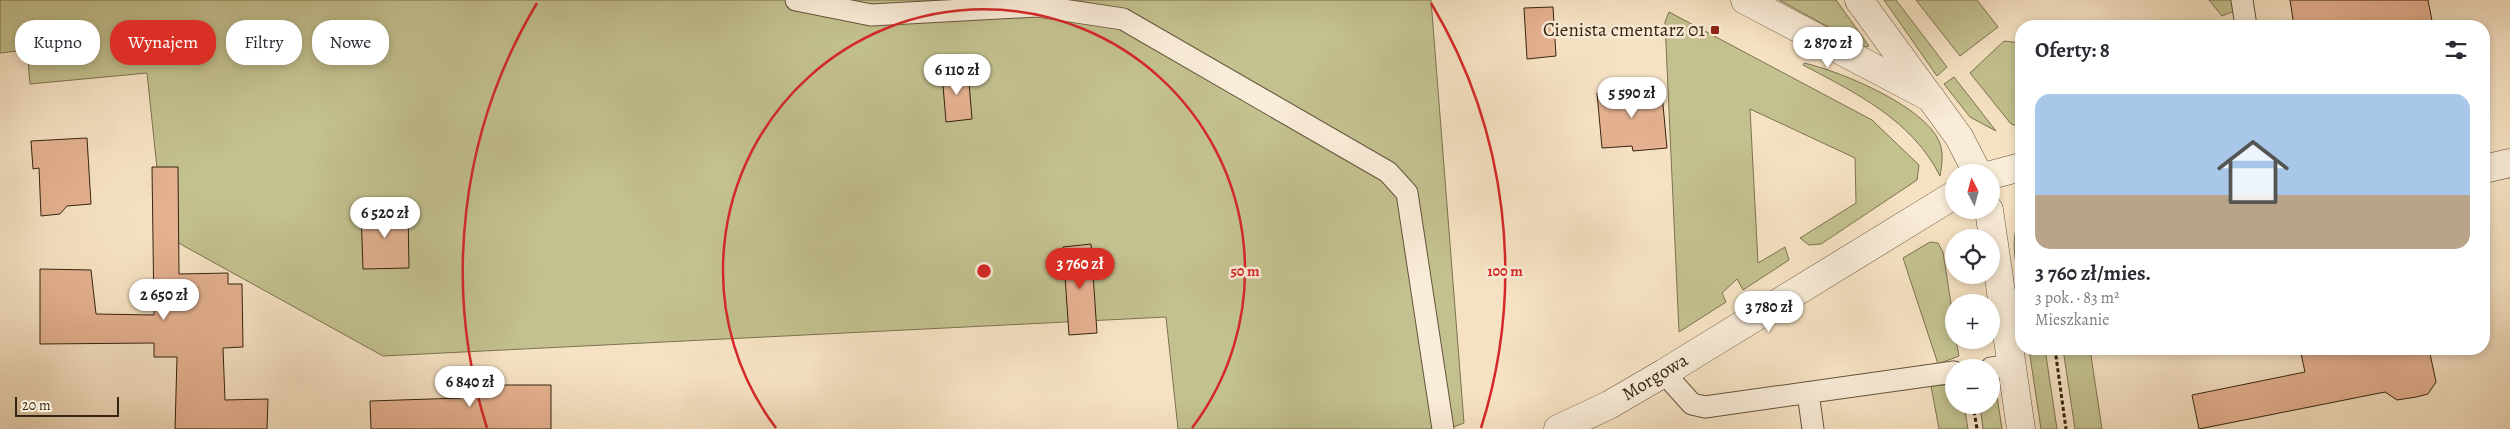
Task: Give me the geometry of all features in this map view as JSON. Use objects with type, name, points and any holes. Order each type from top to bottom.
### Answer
[{"type":"street","points":[[1746,0],[1931,98]]},
{"type":"street","points":[[1859,0],[1959,138],[1973,164]]},
{"type":"street","points":[[2490,168],[2510,163]]},
{"type":"street","points":[[2000,173],[2015,169]]},
{"type":"street","name":"Morgowa","points":[[1558,429],[1609,404],[1664,373],[1945,201]]},
{"type":"street","points":[[1990,219],[2001,366],[2021,429]]},
{"type":"lane","points":[[796,0],[871,15],[1036,6],[1124,19],[1388,172],[1408,193],[1444,429]]},
{"type":"lane","points":[[2242,0],[2245,20]]},
{"type":"lane","points":[[1664,373],[1692,404],[1705,407],[1945,373]]},
{"type":"lane","points":[[1808,393],[1813,429]]},
{"type":"path","points":[[2056,355],[2066,429]]},
{"type":"path","points":[[1974,414],[1977,429]]},
{"type":"shaded area","points":[[0,0],[1431,0],[1464,423],[1448,429],[1178,429],[1166,317],[383,356],[164,235],[147,73],[30,84],[28,65],[100,65],[100,20],[15,20],[15,51],[0,53]]},
{"type":"shaded area","points":[[1779,0],[1836,0],[1869,46],[1865,47]]},
{"type":"shaded area","points":[[1884,0],[1896,0],[1947,67],[1937,76]]},
{"type":"shaded area","points":[[1916,0],[1977,0],[1998,27],[1960,56]]},
{"type":"shaded area","points":[[2209,0],[2232,0],[2234,11],[2222,16]]},
{"type":"shaded area","points":[[1669,12],[1872,120],[1919,165],[1917,180],[1821,244],[1809,245],[1800,238],[1856,203],[1855,158],[1750,109],[1758,263],[1785,247],[1789,260],[1743,290],[1737,279],[1722,293],[1726,302],[1679,332],[1665,22]]},
{"type":"shaded area","points":[[2004,41],[2015,42],[2015,125],[2011,124],[1970,73]]},
{"type":"shaded area","points":[[1804,63],[1859,82],[1899,103],[1917,115],[1930,128],[1941,145],[1942,163],[1940,176],[1928,156],[1898,124],[1881,110],[1843,86],[1803,65]]},
{"type":"shaded area","points":[[1954,77],[1996,131],[1970,117],[1944,84]]},
{"type":"shaded area","points":[[1930,242],[1938,243],[1943,252],[1945,284],[1948,284],[1950,294],[1945,294],[1945,349],[1958,349],[1959,356],[1945,359],[1945,361],[1938,364],[1903,258]]},
{"type":"shaded area","points":[[2030,355],[2046,355],[2057,429],[2041,429]]},
{"type":"shaded area","points":[[2064,355],[2091,355],[2102,429],[2075,429]]},
{"type":"shaded area","points":[[1945,385],[1945,414],[1966,414],[1968,429],[1939,429],[1931,386]]},
{"type":"shaded area","points":[[1981,414],[2000,414],[2002,429],[1983,429]]},
{"type":"building","points":[[2290,0],[2428,0],[2432,20],[2293,20]]},
{"type":"building","points":[[1553,7],[1556,56],[1527,59],[1524,8]]},
{"type":"building","points":[[968,70],[972,119],[946,122],[942,73]]},
{"type":"building","points":[[1644,83],[1645,95],[1662,94],[1667,148],[1633,151],[1632,146],[1602,148],[1597,93],[1619,92],[1619,85]]},
{"type":"building","points":[[87,138],[91,204],[67,206],[60,214],[41,216],[39,168],[33,169],[31,141]]},
{"type":"building","points":[[152,167],[178,167],[179,274],[228,273],[228,284],[242,284],[243,347],[223,348],[225,400],[268,399],[267,429],[175,429],[177,357],[154,357],[154,343],[40,344],[40,269],[91,270],[96,314],[154,315]]},
{"type":"building","points":[[408,210],[409,268],[363,269],[361,211]]},
{"type":"building","points":[[1091,244],[1097,333],[1069,335],[1063,247]]},
{"type":"building","points":[[2301,355],[2430,355],[2436,382],[2428,394],[2416,397],[2397,400],[2385,392],[2199,429],[2192,395],[2305,372]]},
{"type":"building","points":[[461,371],[494,371],[494,385],[551,385],[551,429],[371,429],[370,401],[461,398]]},
{"type":"place","name":"Cienista cmentarz 01","points":[[1715,30]]}]
